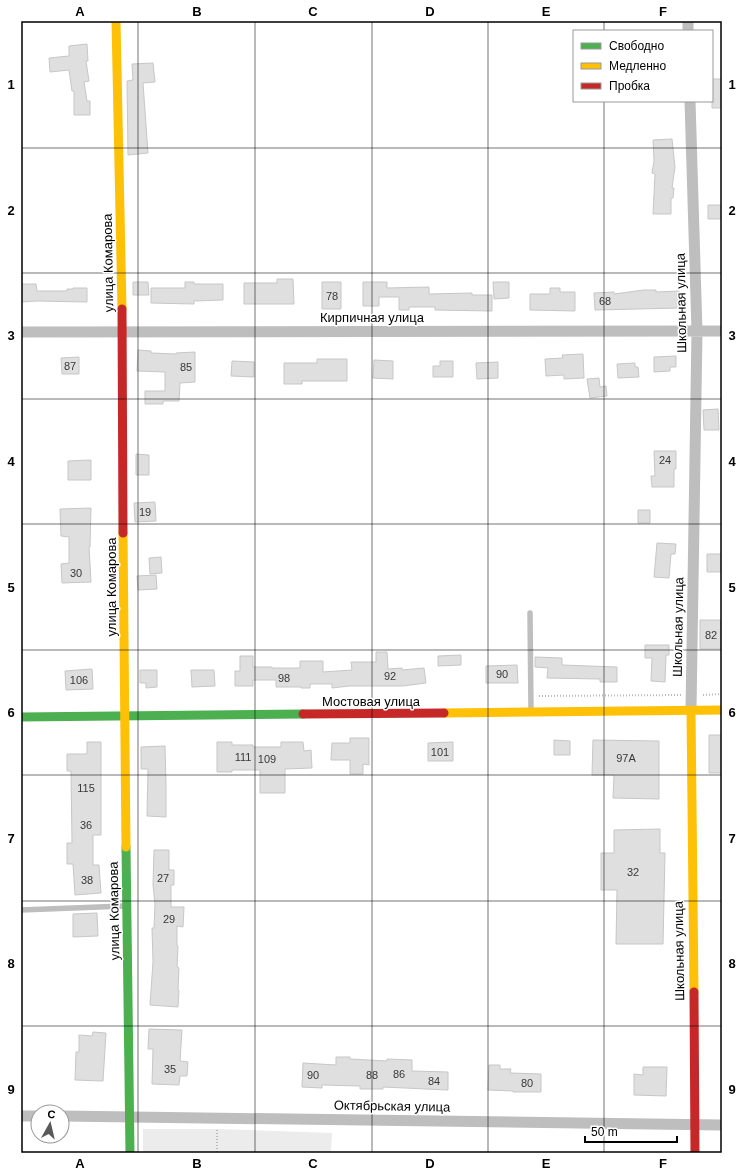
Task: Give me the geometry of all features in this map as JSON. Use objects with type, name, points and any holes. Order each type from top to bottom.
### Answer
[{"type":"street","name":"улица Комарова","points":[[116,21],[122,331],[124,716],[131,1116],[130,1153]]},
{"type":"street","name":"Школьная улица","points":[[690,102],[697,331],[690,711],[695,1153]]},
{"type":"street","name":"Кирпичная улица","points":[[21,332],[722,331]]},
{"type":"street","name":"Мостовая улица","points":[[21,717],[722,710]]},
{"type":"street","name":"Октябрьская улица","points":[[70,1116],[722,1125]]},
{"type":"lane","points":[[530,613],[531,712]]},
{"type":"lane","points":[[21,910],[127,906]]},
{"type":"path","points":[[530,696],[722,694]]},
{"type":"path","points":[[217,1117],[217,1153]]},
{"type":"shaded area","points":[[143,1129],[217,1129],[332,1133],[331,1153],[143,1153]]},
{"type":"building","points":[[87,44],[88,61],[86,61],[89,81],[84,82],[87,101],[90,101],[90,115],[74,115],[74,91],[72,91],[69,70],[50,72],[49,58],[69,56],[69,46]]},
{"type":"building","points":[[153,63],[155,82],[143,83],[148,153],[128,155],[127,81],[133,80],[132,64]]},
{"type":"building","points":[[713,79],[722,79],[722,108],[712,108]]},
{"type":"building","points":[[672,139],[675,167],[672,188],[674,188],[673,198],[671,198],[671,214],[653,214],[655,174],[652,173],[654,161],[653,140]]},
{"type":"building","points":[[708,205],[722,205],[722,219],[708,219]]},
{"type":"building","points":[[277,279],[293,279],[294,304],[244,304],[244,283],[277,283]]},
{"type":"building","points":[[133,282],[148,282],[149,295],[133,295]]},
{"type":"building","points":[[185,282],[194,282],[194,284],[223,284],[223,300],[194,301],[194,304],[151,303],[151,288],[185,288]]},
{"type":"building","points":[[322,282],[341,282],[341,309],[322,309]]},
{"type":"building","points":[[363,282],[387,282],[387,288],[429,287],[429,294],[472,293],[472,295],[492,295],[492,311],[435,310],[435,307],[409,307],[409,310],[399,310],[399,297],[379,297],[379,306],[363,306]]},
{"type":"building","points":[[493,282],[509,282],[509,298],[494,299]]},
{"type":"building","points":[[21,284],[36,284],[37,291],[67,291],[67,289],[73,288],[87,288],[87,302],[21,302]]},
{"type":"building","points":[[550,288],[560,288],[560,292],[575,292],[575,311],[530,310],[530,294],[550,294]]},
{"type":"building","points":[[656,290],[656,292],[679,291],[680,308],[595,310],[594,293],[614,292],[614,294]]},
{"type":"building","points":[[138,350],[151,351],[151,353],[176,354],[195,352],[195,382],[180,383],[179,401],[163,401],[163,404],[145,404],[145,391],[165,391],[165,372],[137,371]]},
{"type":"building","points":[[583,354],[584,378],[564,379],[564,375],[546,376],[545,359],[563,358],[562,355]]},
{"type":"building","points":[[676,356],[676,367],[670,367],[670,371],[654,372],[654,357]]},
{"type":"building","points":[[79,357],[79,374],[62,374],[61,358]]},
{"type":"building","points":[[317,359],[347,359],[347,381],[302,381],[302,384],[284,384],[284,363],[317,363]]},
{"type":"building","points":[[374,360],[393,361],[393,379],[373,378]]},
{"type":"building","points":[[232,361],[254,362],[254,377],[231,376]]},
{"type":"building","points":[[440,361],[453,361],[453,377],[433,377],[433,366],[440,366]]},
{"type":"building","points":[[498,362],[498,378],[477,379],[476,363]]},
{"type":"building","points":[[635,363],[635,367],[638,367],[639,377],[618,378],[617,364]]},
{"type":"building","points":[[599,378],[600,387],[606,386],[607,396],[590,398],[587,379]]},
{"type":"building","points":[[718,409],[719,430],[704,430],[703,410]]},
{"type":"building","points":[[654,451],[676,451],[674,487],[652,487],[651,476],[655,476]]},
{"type":"building","points":[[136,454],[149,455],[149,475],[136,475]]},
{"type":"building","points":[[91,460],[91,480],[68,480],[68,461]]},
{"type":"building","points":[[155,502],[156,521],[135,522],[134,503]]},
{"type":"building","points":[[91,508],[89,547],[91,582],[62,583],[61,564],[69,563],[69,537],[61,536],[60,509]]},
{"type":"building","points":[[638,510],[650,510],[650,523],[638,523]]},
{"type":"building","points":[[657,543],[676,544],[675,554],[671,554],[669,578],[654,577]]},
{"type":"building","points":[[707,554],[722,554],[722,572],[707,572]]},
{"type":"building","points":[[161,557],[162,573],[150,574],[149,558]]},
{"type":"building","points":[[156,575],[157,589],[138,590],[137,576]]},
{"type":"building","points":[[700,620],[721,620],[721,649],[700,649]]},
{"type":"building","points":[[645,645],[669,645],[669,655],[666,655],[665,682],[651,681],[652,658],[645,658]]},
{"type":"building","points":[[376,652],[387,652],[388,669],[402,668],[402,670],[424,668],[426,683],[403,686],[349,686],[332,688],[332,684],[310,684],[310,688],[301,688],[276,687],[276,680],[253,680],[253,686],[235,686],[235,671],[240,671],[240,656],[253,656],[253,667],[300,668],[300,661],[323,661],[323,672],[352,670],[351,662],[376,662]]},
{"type":"building","points":[[461,655],[461,665],[438,666],[438,656]]},
{"type":"building","points":[[535,657],[562,658],[562,665],[617,667],[617,682],[600,682],[600,679],[547,678],[548,668],[535,667]]},
{"type":"building","points":[[517,665],[518,683],[486,683],[486,666]]},
{"type":"building","points":[[92,669],[93,689],[66,690],[65,671]]},
{"type":"building","points":[[140,670],[157,670],[157,687],[146,688],[146,683],[140,683]]},
{"type":"building","points":[[191,670],[214,670],[215,686],[192,687]]},
{"type":"building","points":[[709,735],[722,735],[722,773],[709,773]]},
{"type":"building","points":[[350,738],[369,738],[369,765],[363,764],[363,774],[350,774],[350,760],[331,760],[332,743],[350,743]]},
{"type":"building","points":[[554,740],[570,741],[570,755],[554,755]]},
{"type":"building","points":[[593,740],[659,741],[659,799],[613,798],[614,775],[592,775]]},
{"type":"building","points":[[87,742],[101,742],[101,835],[93,835],[93,865],[99,865],[101,893],[75,895],[73,864],[67,864],[67,843],[72,843],[71,771],[67,771],[67,754],[87,754]]},
{"type":"building","points":[[217,742],[232,742],[232,745],[253,745],[253,747],[281,747],[281,742],[303,742],[304,751],[311,750],[312,768],[285,769],[285,793],[260,793],[260,770],[232,770],[232,772],[217,772]]},
{"type":"building","points":[[453,742],[453,761],[428,761],[428,743]]},
{"type":"building","points":[[165,746],[166,817],[147,816],[148,769],[141,769],[141,747]]},
{"type":"building","points":[[660,829],[660,853],[665,853],[663,944],[616,944],[617,890],[601,890],[601,853],[614,853],[614,830]]},
{"type":"building","points":[[154,850],[169,850],[169,870],[174,870],[174,885],[171,885],[171,907],[184,907],[183,927],[177,926],[177,967],[179,968],[178,1007],[150,1005],[153,962],[152,928],[154,928],[155,904],[153,885]]},
{"type":"building","points":[[97,913],[98,936],[73,937],[73,914]]},
{"type":"building","points":[[149,1029],[182,1030],[180,1061],[188,1062],[187,1076],[180,1076],[179,1085],[152,1084],[153,1049],[148,1049]]},
{"type":"building","points":[[93,1032],[106,1033],[103,1081],[75,1080],[76,1052],[79,1052],[79,1035],[92,1036]]},
{"type":"building","points":[[336,1057],[387,1061],[387,1059],[412,1060],[412,1071],[448,1072],[448,1090],[383,1087],[383,1089],[360,1089],[360,1086],[322,1085],[322,1088],[302,1087],[303,1063],[336,1065]]},
{"type":"building","points":[[489,1065],[500,1065],[500,1069],[511,1069],[510,1073],[541,1074],[541,1092],[488,1090]]},
{"type":"building","points":[[643,1067],[667,1067],[666,1096],[634,1095],[634,1074],[643,1075]]},
{"type":"traffic: fast","points":[[21,717],[303,714]]},
{"type":"traffic: fast","points":[[126,847],[130,1153]]},
{"type":"traffic: slow","points":[[116,21],[122,309]]},
{"type":"traffic: slow","points":[[123,533],[126,847]]},
{"type":"traffic: slow","points":[[444,713],[722,710]]},
{"type":"traffic: slow","points":[[691,711],[694,992]]},
{"type":"traffic: jam","points":[[122,309],[123,533]]},
{"type":"traffic: jam","points":[[303,714],[444,713]]},
{"type":"traffic: jam","points":[[694,992],[695,1153]]}]
